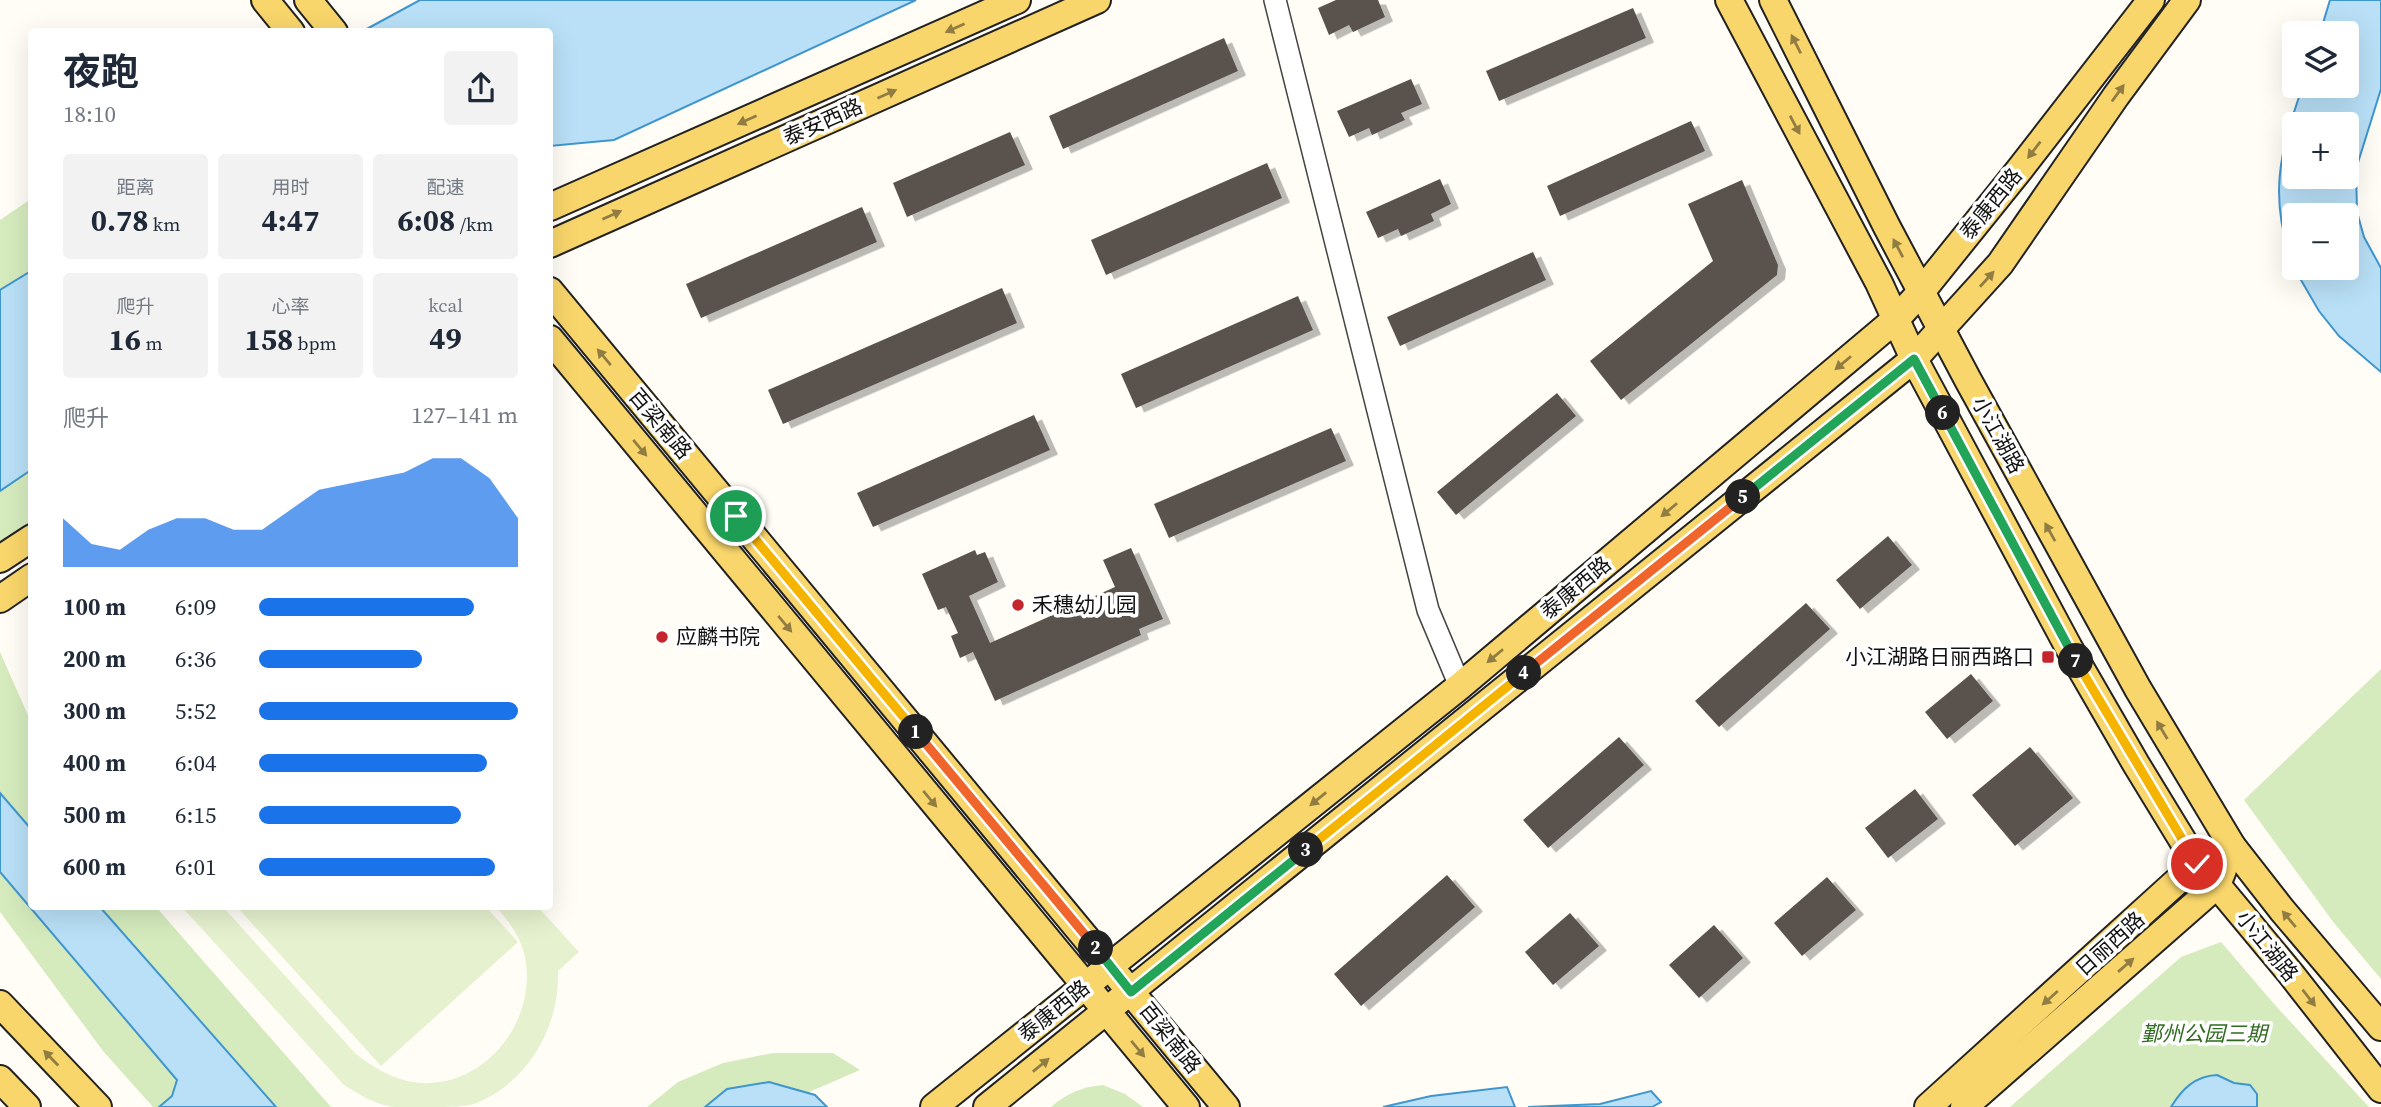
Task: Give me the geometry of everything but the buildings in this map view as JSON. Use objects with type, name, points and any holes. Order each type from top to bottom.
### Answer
[{"type":"main road","points":[[265,0],[288,28]]},
{"type":"main road","points":[[309,0],[330,27]]},
{"type":"main road","name":"泰安西路","points":[[553,206],[1017,0]]},
{"type":"main road","name":"泰安西路","points":[[553,243],[1097,0]]},
{"type":"main road","name":"小江湖路","points":[[1729,0],[1879,283],[1914,359],[2069,648],[2197,864],[2217,885],[2381,1089]]},
{"type":"main road","name":"小江湖路","points":[[1773,0],[1941,330],[2138,690],[2232,846],[2381,1027]]},
{"type":"main road","name":"泰康西路","points":[[934,1107],[1460,686],[1896,319],[1921,292],[2151,0]]},
{"type":"main road","name":"泰康西路","points":[[988,1107],[1914,359],[2000,264],[2116,96],[2188,0]]},
{"type":"main road","name":"百梁南路","points":[[553,295],[1226,1107]]},
{"type":"main road","name":"百梁南路","points":[[553,343],[1186,1107]]},
{"type":"main road","points":[[0,559],[28,541]]},
{"type":"main road","points":[[0,599],[28,580]]},
{"type":"main road","name":"日丽西路","points":[[1928,1107],[2206,855],[2232,846]]},
{"type":"main road","name":"日丽西路","points":[[1964,1107],[2217,885],[2232,846]]},
{"type":"main road","points":[[0,1004],[98,1107]]},
{"type":"main road","points":[[0,1079],[27,1107]]},
{"type":"street","points":[[1275,0],[1428,610],[1460,686]]},
{"type":"green space","points":[[28,201],[28,534],[0,554],[0,220]]},
{"type":"green space","points":[[0,652],[28,715],[28,910],[159,910],[331,1107],[153,1107],[103,1051],[0,912]]},
{"type":"green space","points":[[2381,669],[2381,979],[2334,923],[2244,800]]},
{"type":"green space","points":[[185,910],[226,910],[355,1053],[379,1070],[407,1081],[432,1083],[456,1078],[477,1068],[496,1052],[510,1033],[521,1011],[526,988],[526,963],[516,933],[499,910],[541,910],[579,952],[558,971],[553,1012],[537,1051],[510,1082],[493,1095],[469,1105],[393,1107],[374,1102],[344,1085]]},
{"type":"green space","points":[[240,910],[489,910],[518,942],[381,1066]]},
{"type":"green space","name":"鄞州公园三期","points":[[2221,942],[2369,1107],[2010,1107],[2181,957]]},
{"type":"green space","points":[[773,1053],[833,1053],[860,1070],[807,1093],[791,1107],[647,1107],[678,1082],[723,1063]]},
{"type":"green space","points":[[1103,1085],[1125,1094],[1143,1107],[1051,1107],[1075,1092]]},
{"type":"water","points":[[420,0],[916,0],[614,140],[553,146],[553,28],[369,28]]},
{"type":"water","points":[[2330,0],[2381,0],[2381,89],[2359,159],[2359,112],[2295,110],[2299,98],[2359,98],[2359,21],[2324,21]]},
{"type":"water","points":[[2282,161],[2282,189],[2356,189],[2357,203],[2282,203],[2282,225],[2280,176]]},
{"type":"water","points":[[2359,219],[2364,237],[2381,268],[2381,372],[2339,336],[2319,311],[2301,280],[2359,280]]},
{"type":"water","points":[[28,273],[28,472],[0,491],[0,290]]},
{"type":"water","points":[[0,793],[28,826],[28,905],[0,872]]},
{"type":"water","points":[[32,910],[103,910],[276,1107],[159,1107],[172,1096],[177,1080]]},
{"type":"water","points":[[2217,1075],[2234,1083],[2250,1085],[2257,1094],[2257,1107],[2171,1107],[2190,1085],[2202,1078]]},
{"type":"water","points":[[769,1082],[815,1095],[827,1107],[705,1107],[727,1089]]},
{"type":"water","points":[[1507,1087],[1515,1107],[1383,1107],[1431,1096]]},
{"type":"water","points":[[1651,1091],[1661,1102],[1652,1107],[1528,1107],[1600,1104]]},
{"type":"place","name":"禾穗幼儿园","points":[[1018,605]]},
{"type":"place","name":"应麟书院","points":[[662,637]]},
{"type":"place","name":"小江湖路日丽西路口","points":[[2048,657]]},
{"type":"route","points":[[736,516],[1131,992],[1914,359],[2069,648],[2197,864]]}]
